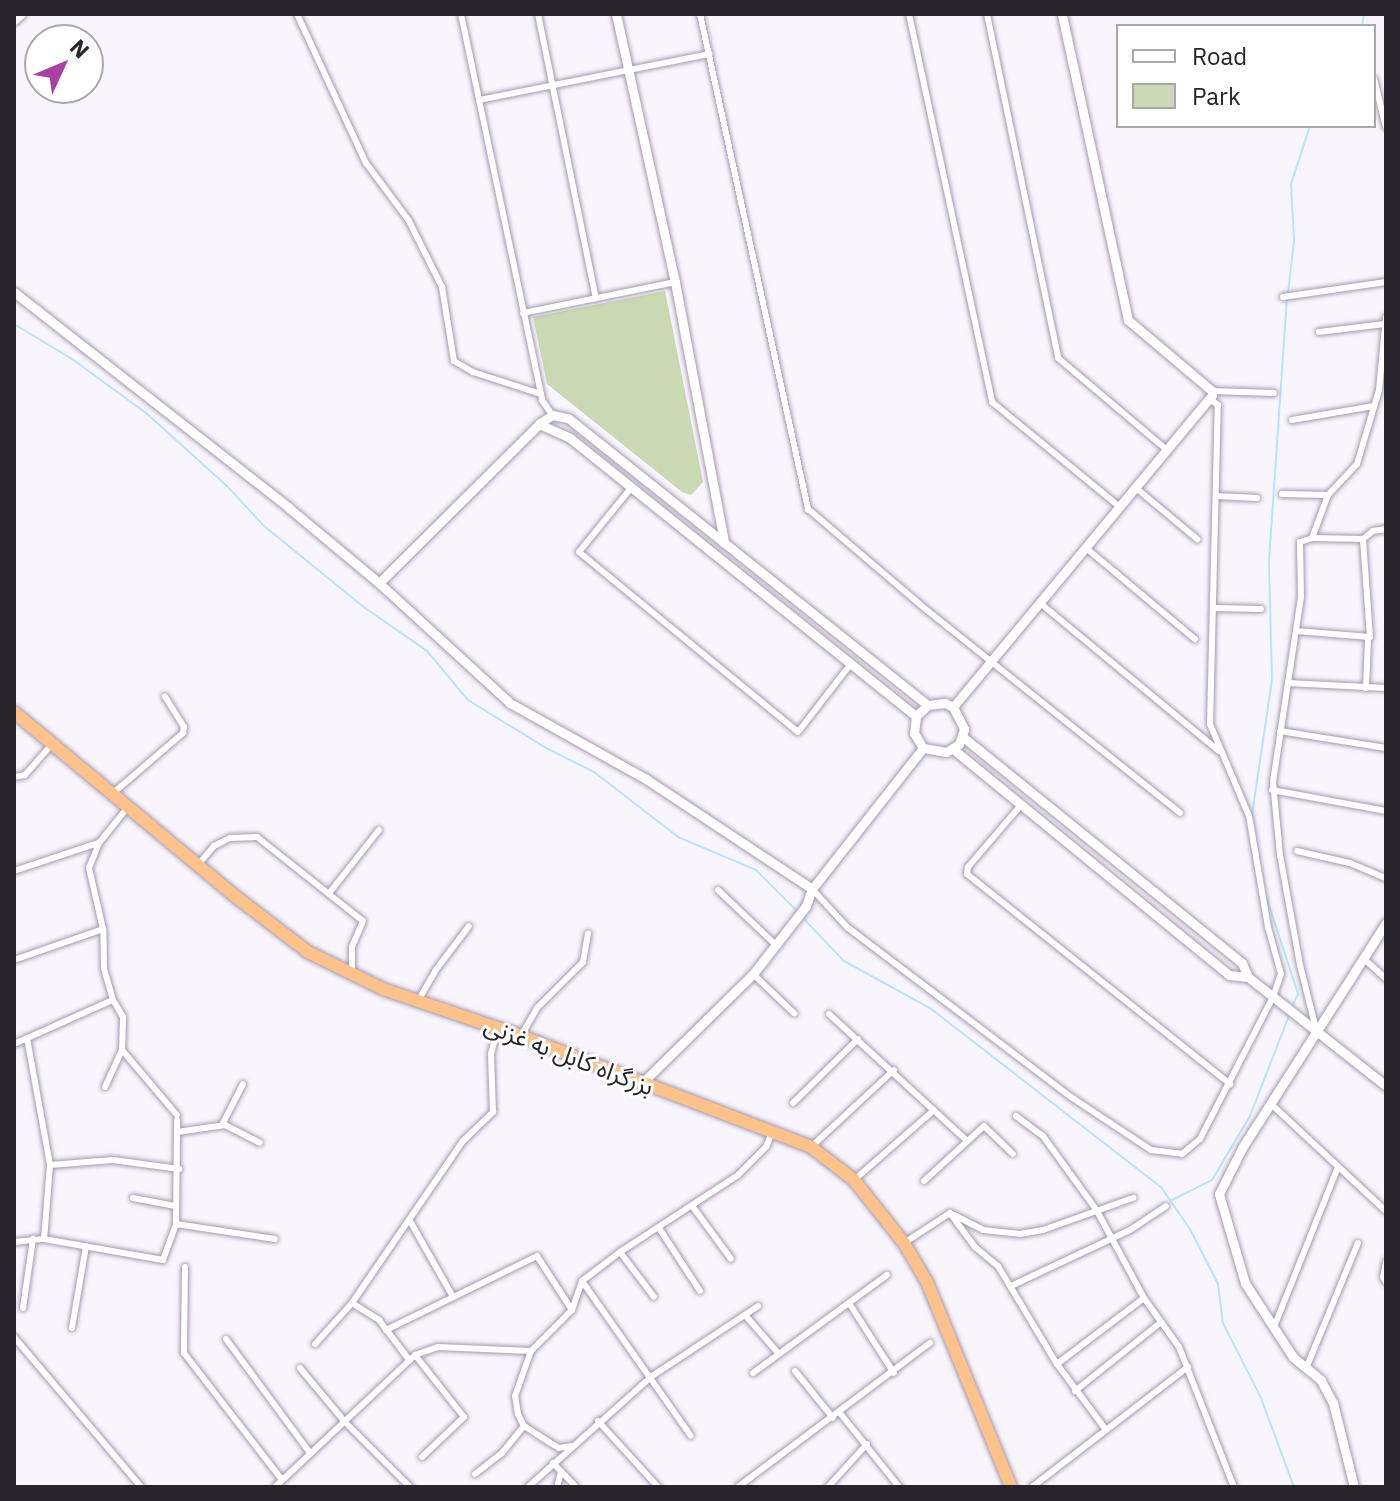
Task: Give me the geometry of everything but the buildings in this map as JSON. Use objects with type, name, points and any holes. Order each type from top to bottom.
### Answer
[{"type":"highway","name":"بزرگراه کابل به غزنی","points":[[14,712],[308,952],[418,1001],[521,1036],[811,1147],[854,1180],[904,1243],[927,1282],[1011,1487]]},
{"type":"street","points":[[14,20],[21,14]]},
{"type":"street","points":[[297,14],[366,163],[409,221],[442,287],[454,361],[473,372],[541,394]]},
{"type":"street","points":[[461,14],[541,394],[552,415]]},
{"type":"street","points":[[538,14],[596,298]]},
{"type":"street","points":[[616,14],[675,282],[724,542]]},
{"type":"street","points":[[700,14],[808,509],[1180,813]]},
{"type":"street","points":[[909,14],[992,402],[1120,507]]},
{"type":"street","points":[[987,14],[1058,358],[1167,450]]},
{"type":"street","points":[[14,292],[379,583],[510,703],[646,779],[812,889],[858,935],[1071,1097],[1151,1150],[1182,1154],[1193,1148],[1230,1084],[1273,997],[1281,974],[1268,927],[1249,816],[1210,724],[1218,405],[1211,395],[1128,320],[1062,14]]},
{"type":"street","points":[[479,100],[709,54]]},
{"type":"street","points":[[1376,87],[1386,127]]},
{"type":"street","points":[[523,313],[675,282]]},
{"type":"street","points":[[1283,297],[1386,282]]},
{"type":"street","points":[[1312,538],[1328,495],[1357,464],[1374,406],[1385,325],[1319,332]]},
{"type":"street","points":[[953,707],[1211,395],[1274,393]]},
{"type":"street","points":[[1292,420],[1374,406]]},
{"type":"street","points":[[379,583],[539,424],[552,415],[568,418],[928,705]]},
{"type":"street","points":[[539,424],[570,438],[916,716]]},
{"type":"street","points":[[631,488],[579,552],[798,732],[850,665]]},
{"type":"street","points":[[1136,488],[1197,539]]},
{"type":"street","points":[[1282,494],[1328,495]]},
{"type":"street","points":[[1216,496],[1257,498]]},
{"type":"street","points":[[1316,1029],[1300,965],[1272,790],[1296,631],[1302,574],[1298,563],[1300,542],[1312,538],[1363,539],[1373,531],[1386,529]]},
{"type":"street","points":[[1363,539],[1371,634],[1368,639],[1366,688]]},
{"type":"street","points":[[1086,548],[1195,639]]},
{"type":"street","points":[[1040,603],[1221,752]]},
{"type":"street","points":[[1213,608],[1261,609]]},
{"type":"street","points":[[1296,631],[1368,639]]},
{"type":"street","points":[[1288,683],[1386,688]]},
{"type":"street","points":[[112,794],[183,733],[184,727],[165,696]]},
{"type":"street","points":[[945,703],[953,707],[963,721],[963,737],[953,749],[938,753],[923,748],[914,733],[916,716],[928,705],[945,703]]},
{"type":"street","points":[[1280,731],[1386,748]]},
{"type":"street","points":[[963,737],[1242,963],[1248,977],[1386,1086]]},
{"type":"street","points":[[14,777],[25,775],[52,744]]},
{"type":"street","points":[[642,1083],[753,974],[806,906],[812,889],[923,748]]},
{"type":"street","points":[[953,749],[1229,975],[1248,977]]},
{"type":"street","points":[[1272,790],[1386,811]]},
{"type":"street","points":[[1021,805],[968,867],[967,874],[1230,1084]]},
{"type":"street","points":[[105,1087],[122,1050],[123,1017],[113,1000],[104,968],[103,929],[89,868],[99,843],[128,807]]},
{"type":"street","points":[[330,892],[379,830]]},
{"type":"street","points":[[198,865],[214,846],[230,838],[252,836],[330,892],[363,921],[352,947],[352,974]]},
{"type":"street","points":[[14,871],[99,843]]},
{"type":"street","points":[[1297,851],[1350,863],[1386,878]]},
{"type":"street","points":[[718,890],[778,941]]},
{"type":"street","points":[[1354,1487],[1333,1403],[1321,1380],[1293,1357],[1239,1272],[1219,1194],[1270,1103],[1386,923]]},
{"type":"street","points":[[418,1001],[435,971],[469,926]]},
{"type":"street","points":[[14,960],[103,929]]},
{"type":"street","points":[[521,1036],[537,1008],[583,962],[588,933]]},
{"type":"street","points":[[1363,958],[1386,979]]},
{"type":"street","points":[[753,974],[794,1013]]},
{"type":"street","points":[[14,1044],[113,1000]]},
{"type":"street","points":[[829,1014],[894,1070],[967,1141]]},
{"type":"street","points":[[315,1344],[352,1303],[463,1141],[493,1112],[491,1054],[498,1028]]},
{"type":"street","points":[[27,1038],[50,1165],[44,1239]]},
{"type":"street","points":[[793,1103],[858,1039]]},
{"type":"street","points":[[14,1242],[44,1239],[163,1260],[176,1224],[179,1169],[177,1117],[122,1050]]},
{"type":"street","points":[[811,1147],[894,1070]]},
{"type":"street","points":[[222,1125],[243,1084]]},
{"type":"street","points":[[1270,1103],[1386,1211]]},
{"type":"street","points":[[854,1180],[934,1110]]},
{"type":"street","points":[[1016,1116],[1043,1136],[1097,1211],[1144,1298],[1179,1347],[1234,1487]]},
{"type":"street","points":[[177,1132],[222,1125],[260,1143]]},
{"type":"street","points":[[924,1181],[984,1126],[1013,1154]]},
{"type":"street","points":[[571,1446],[559,1448],[524,1426],[518,1414],[515,1396],[531,1351],[572,1310],[582,1281],[620,1252],[738,1175],[768,1144],[772,1133]]},
{"type":"street","points":[[50,1165],[113,1160],[179,1169]]},
{"type":"street","points":[[1273,1327],[1338,1167]]},
{"type":"street","points":[[133,1198],[175,1206]]},
{"type":"street","points":[[950,1213],[983,1230],[1020,1234],[1133,1198]]},
{"type":"street","points":[[1011,1286],[1110,1240],[1166,1206]]},
{"type":"street","points":[[693,1207],[731,1259]]},
{"type":"street","points":[[904,1243],[950,1213]]},
{"type":"street","points":[[950,1213],[975,1247],[998,1266],[1057,1364],[1106,1430]]},
{"type":"street","points":[[410,1221],[452,1295]]},
{"type":"street","points":[[176,1224],[275,1239]]},
{"type":"street","points":[[659,1228],[700,1291]]},
{"type":"street","points":[[23,1308],[33,1239]]},
{"type":"street","points":[[1307,1366],[1358,1243]]},
{"type":"street","points":[[72,1328],[86,1246]]},
{"type":"street","points":[[620,1252],[654,1297]]},
{"type":"street","points":[[386,1330],[537,1256],[572,1310]]},
{"type":"street","points":[[1386,1262],[1383,1277],[1386,1282]]},
{"type":"street","points":[[185,1267],[184,1353],[282,1480]]},
{"type":"street","points":[[753,1373],[887,1275]]},
{"type":"street","points":[[582,1281],[652,1376],[691,1436]]},
{"type":"street","points":[[1057,1364],[1144,1298]]},
{"type":"street","points":[[352,1303],[379,1320],[464,1417],[422,1457]]},
{"type":"street","points":[[849,1303],[894,1373]]},
{"type":"street","points":[[528,1487],[598,1421],[652,1376],[758,1306]]},
{"type":"street","points":[[745,1315],[778,1353]]},
{"type":"street","points":[[1075,1391],[1161,1322]]},
{"type":"street","points":[[14,1337],[141,1487]]},
{"type":"street","points":[[226,1339],[310,1453]]},
{"type":"street","points":[[738,1487],[930,1343]]},
{"type":"street","points":[[275,1487],[413,1358],[438,1347],[531,1351]]},
{"type":"street","points":[[1032,1487],[1188,1367]]},
{"type":"street","points":[[300,1368],[345,1422],[410,1487]]},
{"type":"street","points":[[795,1371],[836,1416],[867,1444],[899,1487]]},
{"type":"street","points":[[598,1421],[658,1487]]},
{"type":"street","points":[[475,1474],[502,1453],[524,1426]]},
{"type":"street","points":[[828,1487],[867,1444]]},
{"type":"street","points":[[553,1463],[576,1487]]},
{"type":"street","points":[[557,1487],[561,1472]]},
{"type":"green space","points":[[665,291],[703,482],[691,495],[682,492],[547,384],[533,317]]},
{"type":"waterway","points":[[1362,24],[1364,14]]},
{"type":"waterway","points":[[1288,293],[1294,241],[1291,184],[1309,128]]},
{"type":"waterway","points":[[1252,815],[1272,679],[1269,561],[1287,300]]},
{"type":"waterway","points":[[14,324],[72,359],[146,413],[227,486],[264,526],[365,608],[427,651],[468,700],[546,748],[594,772],[678,837],[756,870],[797,911]]},
{"type":"waterway","points":[[1266,896],[1298,994],[1292,1007]]},
{"type":"waterway","points":[[801,916],[844,961],[930,1008],[1161,1187],[1190,1229],[1218,1284],[1223,1323],[1261,1398],[1294,1487]]},
{"type":"waterway","points":[[1172,1200],[1212,1180],[1250,1116],[1290,1013]]}]
